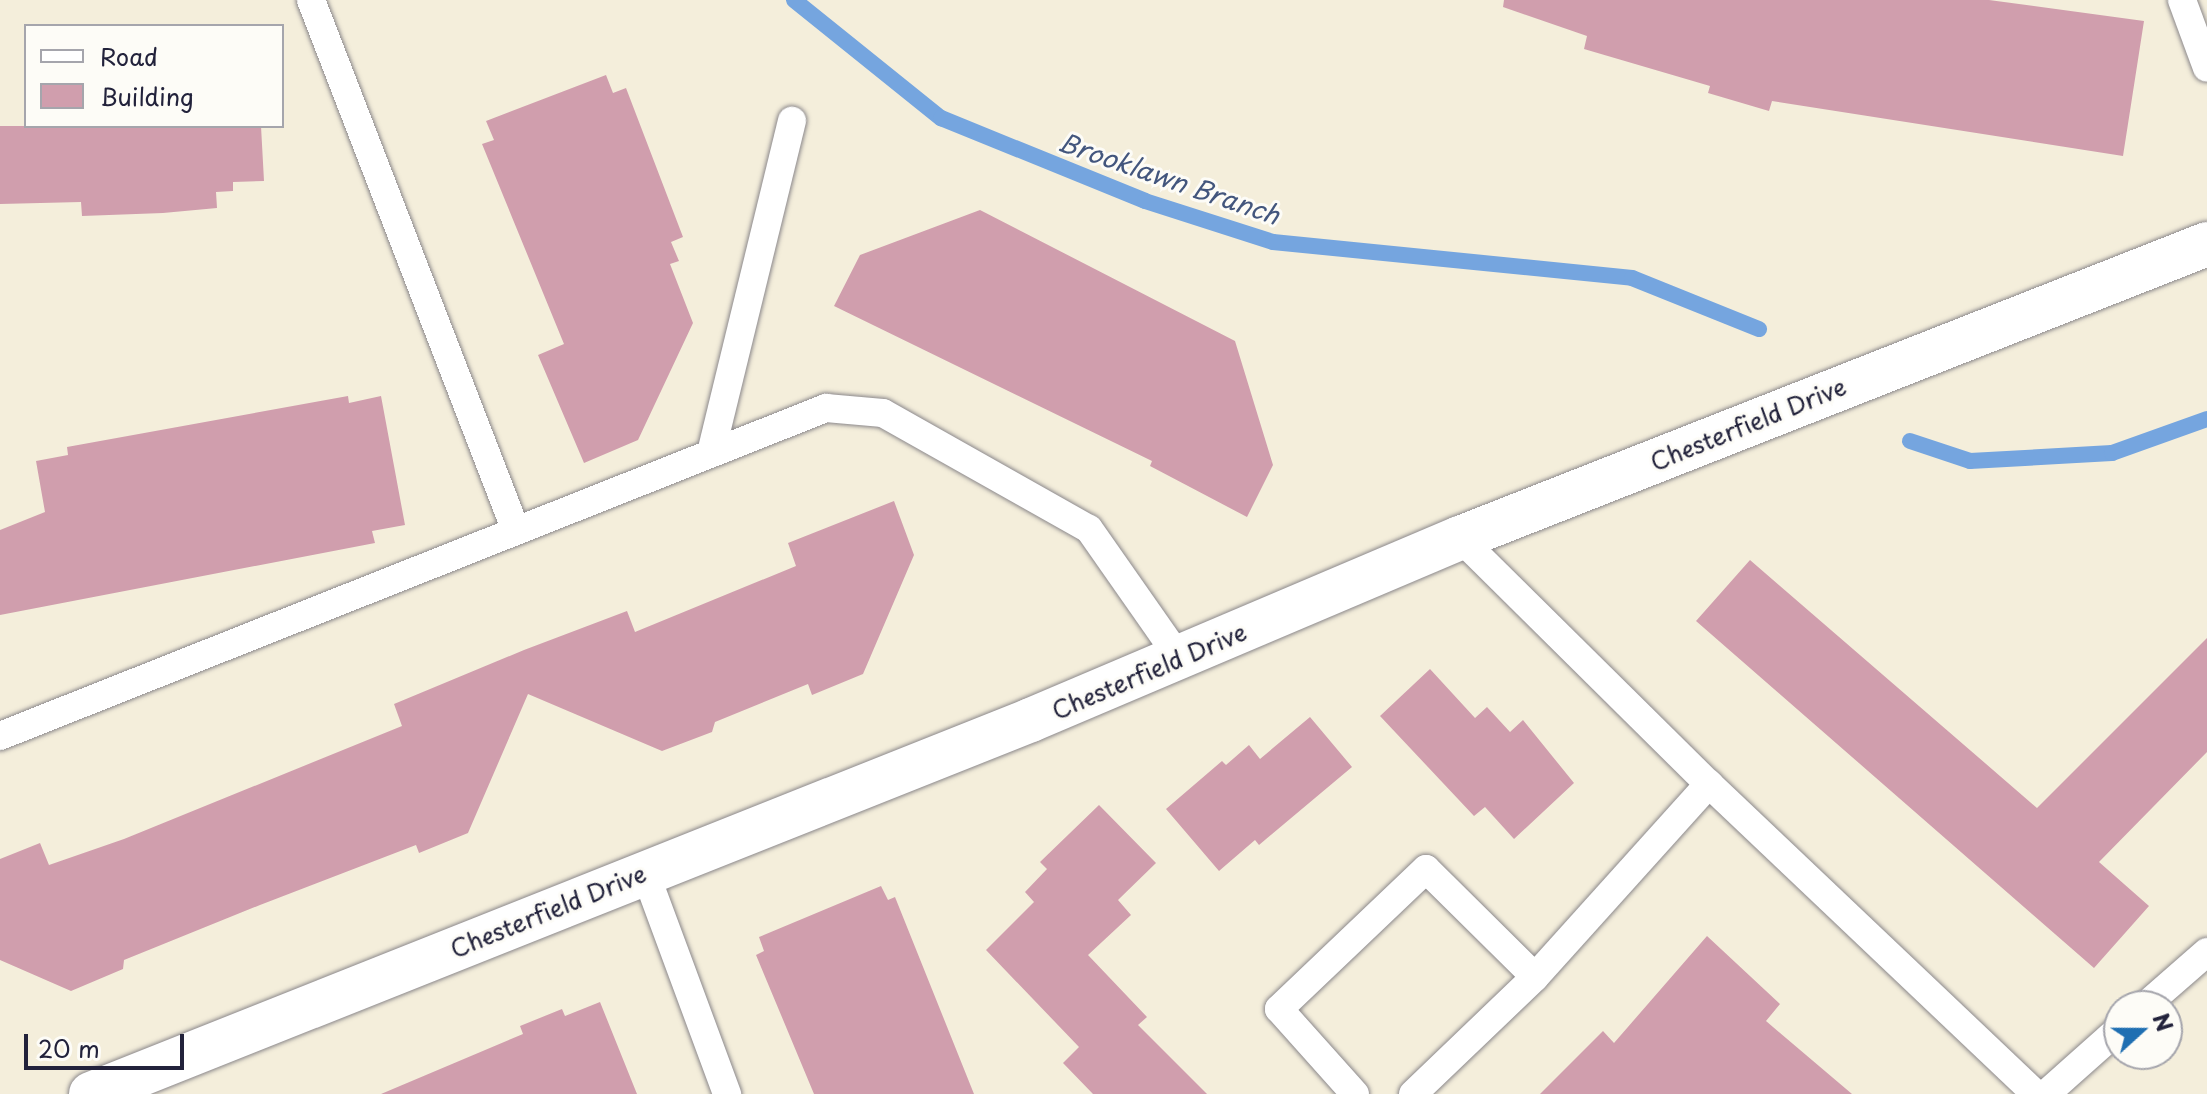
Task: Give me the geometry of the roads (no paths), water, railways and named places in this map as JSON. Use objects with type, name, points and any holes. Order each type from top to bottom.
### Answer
[{"type":"street","name":"Chesterfield Drive","points":[[91,1094],[1180,659],[1460,538],[2207,244]]},
{"type":"lane","points":[[311,0],[516,531]]},
{"type":"lane","points":[[2182,0],[2207,68]]},
{"type":"lane","points":[[711,453],[792,121]]},
{"type":"lane","points":[[0,736],[826,408],[883,413],[1089,529],[1180,659]]},
{"type":"lane","points":[[1460,538],[1709,784],[2036,1094]]},
{"type":"lane","points":[[1413,1094],[1535,977],[1709,784]]},
{"type":"lane","points":[[1355,1094],[1279,1009],[1426,869],[1535,977]]},
{"type":"lane","points":[[645,872],[727,1094]]},
{"type":"lane","points":[[2163,990],[2207,952]]},
{"type":"lane","points":[[2046,1094],[2103,1043]]},
{"type":"waterway","name":"Brooklawn Branch","points":[[794,0],[941,118],[1145,201],[1273,242],[1632,278],[1759,329]]},
{"type":"waterway","name":"Brooklawn Branch","points":[[1910,441],[1970,461],[2112,453],[2207,419]]}]
